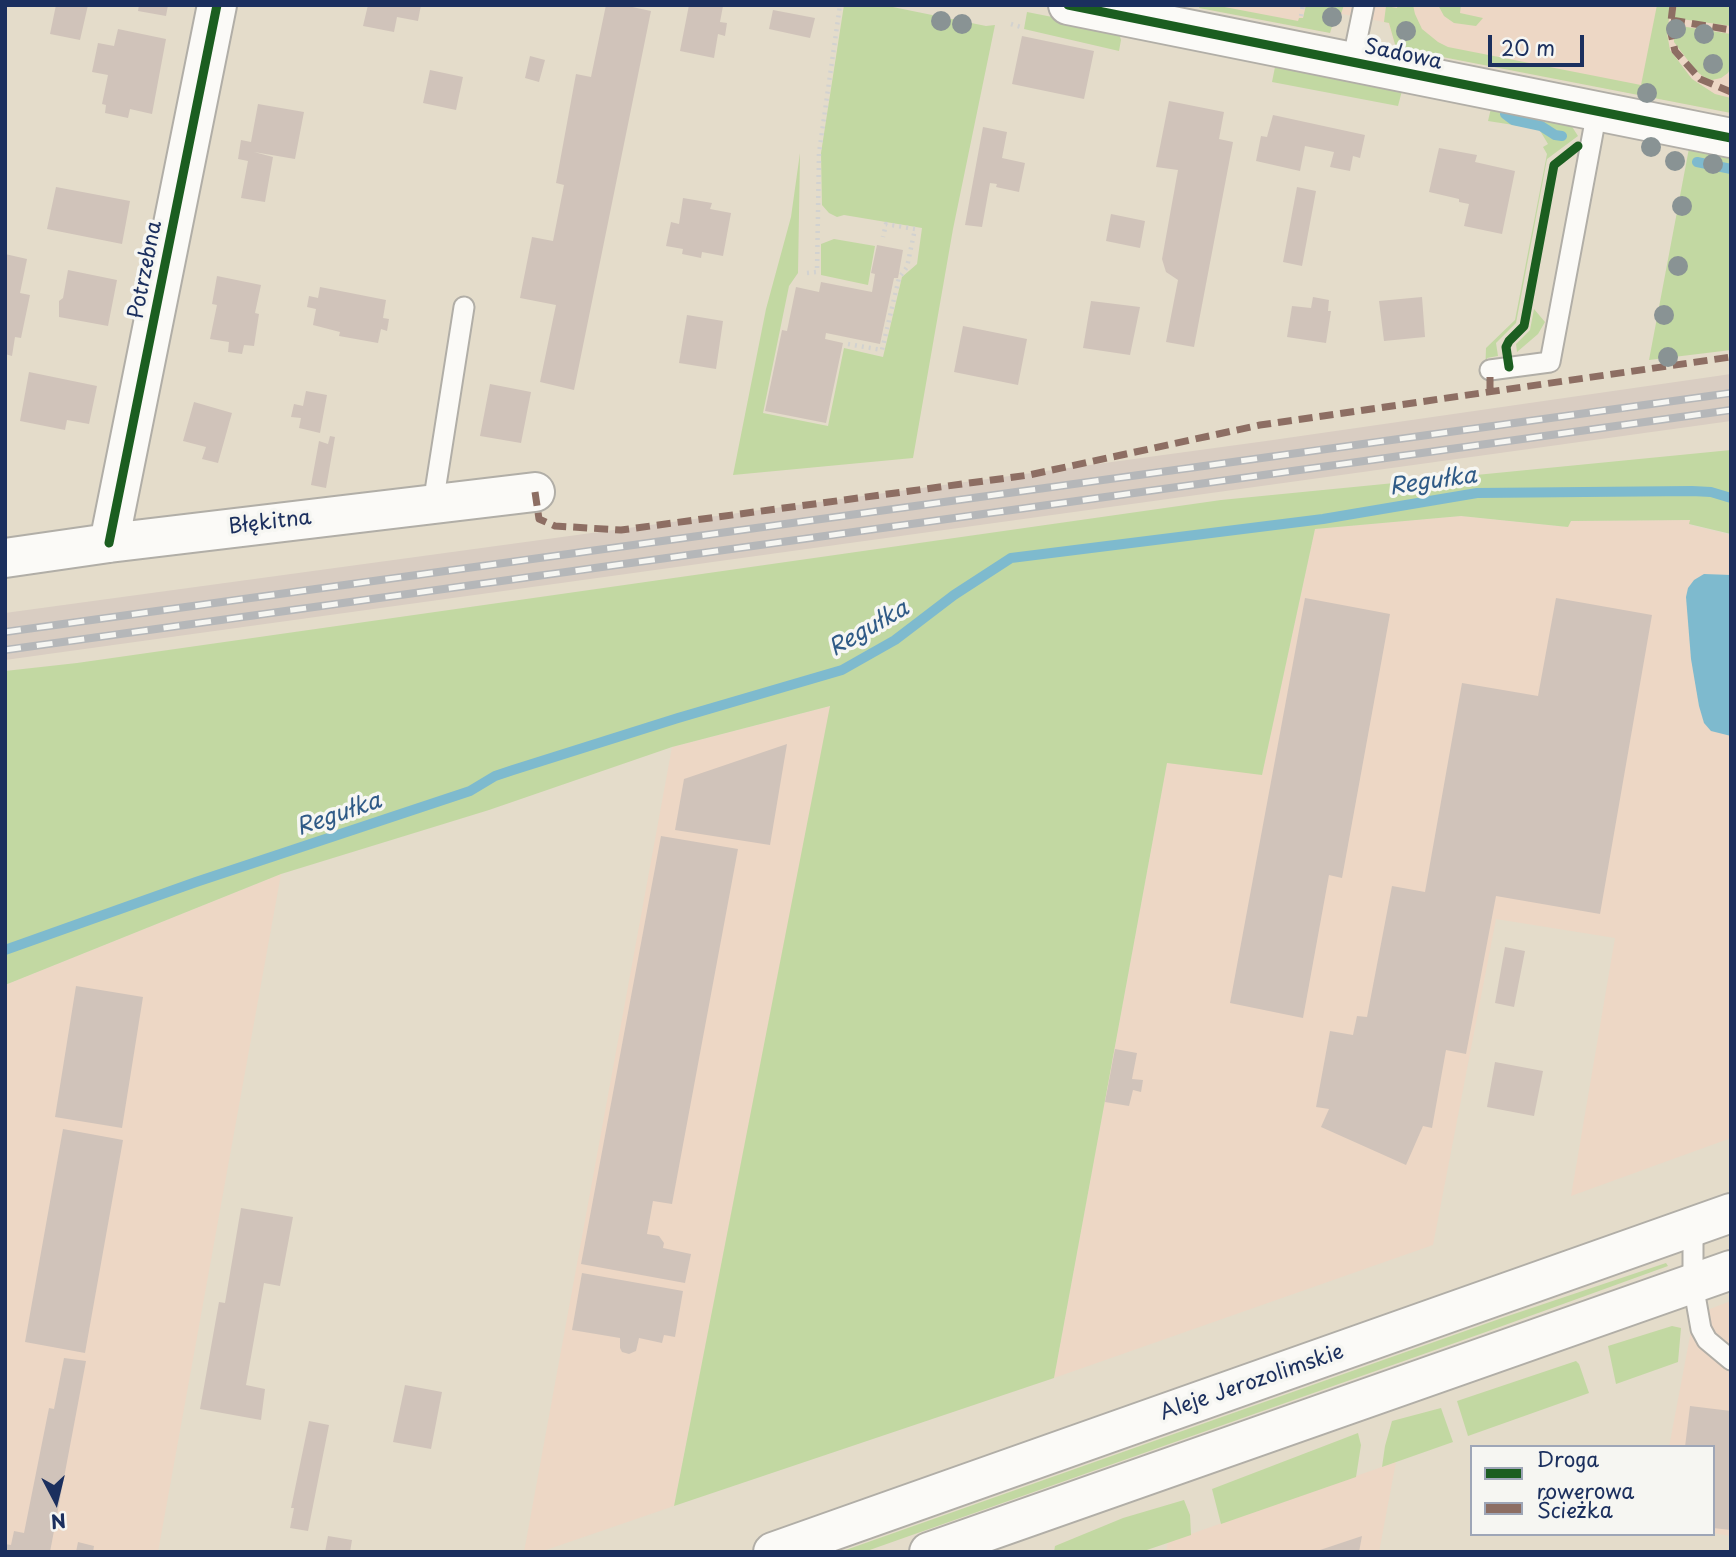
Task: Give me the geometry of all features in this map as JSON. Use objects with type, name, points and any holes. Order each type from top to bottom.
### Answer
[{"type":"main road","name":"Potrzebna","points":[[109,543],[217,5]]},
{"type":"main road","name":"Sadowa","points":[[1068,5],[1167,16],[1352,63],[1731,138]]},
{"type":"main road","name":"Błękitna","points":[[5,558],[535,492]]},
{"type":"main road","name":"Aleje Jerozolimskie","points":[[774,1552],[1731,1213]]},
{"type":"main road","points":[[929,1552],[1731,1270]]},
{"type":"lane","points":[[1352,63],[1364,5]]},
{"type":"lane","points":[[1490,370],[1550,362],[1597,111]]},
{"type":"lane","points":[[433,504],[464,307]]},
{"type":"lane","points":[[1693,1226],[1693,1284],[1701,1329],[1712,1346],[1731,1360]]},
{"type":"path","points":[[807,272],[817,272],[819,153],[840,5]]},
{"type":"path","points":[[1301,16],[1303,5]]},
{"type":"path","points":[[1011,24],[1021,27],[1021,30]]},
{"type":"path","points":[[848,344],[882,350],[899,278],[907,267],[915,229],[886,223],[883,237]]},
{"type":"shaded area","points":[[1200,5],[1731,5],[1731,113],[1396,48],[1388,23],[1379,21],[1337,13],[1330,33],[1199,8]]},
{"type":"shaded area","points":[[1731,374],[1731,421],[5,660],[5,613],[1266,441]]},
{"type":"shaded area","points":[[1461,516],[1567,527],[1571,521],[1691,520],[1690,525],[1731,535],[1731,1138],[1571,1196],[1615,938],[1496,919],[1433,1245],[1054,1378],[1167,763],[1262,774],[1315,529]]},
{"type":"shaded area","points":[[831,706],[674,1506],[540,1552],[524,1552],[672,747]]},
{"type":"shaded area","points":[[281,874],[158,1552],[5,1552],[5,985]]},
{"type":"shaded area","points":[[1731,1301],[1731,1536],[1715,1533],[1715,1445],[1669,1445],[1694,1315]]},
{"type":"shaded area","points":[[1396,1462],[1379,1552],[1166,1552],[1168,1542]]},
{"type":"green space","points":[[844,5],[883,5],[986,26],[995,25],[953,229],[913,458],[733,475],[766,309],[791,217],[800,153],[798,273],[789,286],[763,413],[828,426],[844,348],[883,357],[902,277],[917,264],[922,228],[844,215],[837,217],[822,205],[821,153]]},
{"type":"green space","points":[[1200,5],[1214,5],[1298,21],[1303,18],[1306,5],[1344,5],[1341,14],[1336,14],[1330,33],[1199,8]]},
{"type":"green space","points":[[1398,5],[1413,5],[1422,29],[1448,47],[1641,85],[1657,5],[1671,5],[1667,33],[1670,50],[1692,79],[1715,94],[1731,98],[1731,113],[1396,48],[1389,23],[1384,22],[1386,6],[1397,8]]},
{"type":"green space","points":[[1438,5],[1461,5],[1460,13],[1483,18],[1476,26],[1454,23],[1444,16]]},
{"type":"green space","points":[[1677,5],[1731,5],[1731,26],[1674,18]]},
{"type":"green space","points":[[1027,12],[1118,30],[1121,40],[1119,51],[1024,29]]},
{"type":"green space","points":[[1674,25],[1731,34],[1731,67],[1728,73],[1712,80],[1695,70],[1674,42]]},
{"type":"green space","points":[[1276,62],[1403,87],[1398,106],[1272,82]]},
{"type":"green space","points":[[1492,104],[1569,122],[1578,136],[1547,159],[1516,323],[1496,343],[1498,356],[1487,358],[1490,378],[1485,379],[1486,348],[1515,320],[1547,154],[1543,147],[1548,144],[1539,129],[1488,121]]},
{"type":"green space","points":[[1690,143],[1731,151],[1731,350],[1649,360]]},
{"type":"green space","points":[[834,239],[875,246],[868,285],[821,275],[821,244]]},
{"type":"green space","points":[[1534,309],[1545,322],[1538,334],[1517,352],[1516,344],[1530,330]]},
{"type":"green space","points":[[1731,450],[1731,534],[1689,524],[1690,520],[1571,521],[1568,527],[1461,516],[1315,529],[1262,775],[1167,763],[1054,1378],[674,1506],[830,706],[672,747],[489,810],[281,874],[5,985],[5,671],[77,663],[1221,500]]},
{"type":"green space","points":[[1666,1263],[1668,1266],[1483,1333],[864,1552],[840,1552],[1502,1318]]},
{"type":"green space","points":[[1672,1326],[1681,1328],[1678,1362],[1616,1384],[1608,1346]]},
{"type":"green space","points":[[1576,1361],[1589,1393],[1468,1436],[1457,1401]]},
{"type":"green space","points":[[1441,1408],[1453,1442],[1382,1467],[1392,1421]]},
{"type":"green space","points":[[1358,1433],[1361,1445],[1356,1477],[1221,1524],[1212,1489]]},
{"type":"green space","points":[[1184,1500],[1190,1515],[1191,1535],[1141,1552],[1054,1552],[1055,1546],[1123,1518]]},
{"type":"water","points":[[1704,574],[1731,575],[1731,736],[1711,731],[1704,723],[1691,659],[1686,597],[1694,580]]},
{"type":"building","points":[[56,5],[88,5],[80,40],[50,34]]},
{"type":"building","points":[[139,5],[168,5],[166,16],[138,11]]},
{"type":"building","points":[[368,5],[421,5],[418,21],[397,17],[394,32],[363,26]]},
{"type":"building","points":[[606,5],[623,5],[651,11],[574,390],[540,382],[556,305],[520,298],[532,237],[553,241],[564,185],[556,183],[576,74],[591,77]]},
{"type":"building","points":[[689,5],[723,6],[720,22],[727,23],[725,36],[718,34],[714,58],[680,51]]},
{"type":"building","points":[[773,10],[815,18],[810,38],[769,29]]},
{"type":"building","points":[[118,29],[166,39],[152,114],[130,109],[128,118],[105,113],[106,105],[102,104],[108,75],[92,72],[98,43],[114,46]]},
{"type":"building","points":[[1022,36],[1094,51],[1084,99],[1012,84]]},
{"type":"building","points":[[530,56],[545,60],[539,82],[525,78]]},
{"type":"building","points":[[430,70],[463,77],[456,110],[423,103]]},
{"type":"building","points":[[1169,101],[1224,112],[1219,139],[1233,142],[1194,347],[1166,342],[1178,280],[1166,272],[1162,259],[1178,170],[1156,167]]},
{"type":"building","points":[[258,104],[304,112],[295,159],[254,152],[273,157],[265,202],[241,198],[248,161],[238,159],[241,140],[251,142]]},
{"type":"building","points":[[1273,115],[1365,135],[1360,158],[1353,156],[1350,171],[1330,167],[1334,152],[1305,146],[1300,171],[1256,161],[1261,136],[1267,137]]},
{"type":"building","points":[[983,127],[1007,132],[1002,158],[1025,163],[1019,192],[990,183],[982,227],[965,225]]},
{"type":"building","points":[[1439,148],[1477,155],[1475,162],[1515,171],[1502,234],[1464,226],[1469,204],[1429,192]]},
{"type":"building","points":[[56,187],[130,201],[122,244],[47,229]]},
{"type":"building","points":[[1297,187],[1316,191],[1302,266],[1283,262]]},
{"type":"building","points":[[683,198],[712,203],[710,209],[731,213],[723,256],[702,252],[701,258],[682,254],[683,249],[666,246],[671,222],[679,224]]},
{"type":"building","points":[[1111,214],[1145,221],[1140,248],[1106,241]]},
{"type":"building","points":[[877,245],[903,250],[880,344],[826,333],[825,339],[843,343],[826,423],[765,411],[782,330],[787,331],[796,287],[819,292],[821,282],[872,292],[875,274],[871,273]]},
{"type":"building","points":[[5,254],[27,259],[20,293],[30,295],[21,338],[15,337],[12,356],[5,354]]},
{"type":"building","points":[[68,270],[117,280],[108,326],[59,317],[59,301],[63,298]]},
{"type":"building","points":[[217,276],[261,285],[255,313],[259,314],[254,346],[244,345],[242,354],[228,352],[229,342],[210,339],[217,305],[212,304]]},
{"type":"building","points":[[320,287],[386,300],[383,318],[389,319],[387,331],[381,329],[378,343],[339,336],[340,332],[313,325],[316,309],[307,307],[309,296],[318,298]]},
{"type":"building","points":[[1313,297],[1329,300],[1328,311],[1331,311],[1326,343],[1287,337],[1292,306],[1311,308]]},
{"type":"building","points":[[1422,297],[1425,337],[1384,341],[1379,301]]},
{"type":"building","points":[[1091,301],[1140,307],[1130,355],[1083,348]]},
{"type":"building","points":[[687,315],[723,321],[716,369],[679,363]]},
{"type":"building","points":[[963,326],[1027,339],[1018,385],[954,372]]},
{"type":"building","points":[[29,372],[97,386],[89,424],[67,420],[65,430],[20,421]]},
{"type":"building","points":[[490,384],[531,392],[521,443],[480,436]]},
{"type":"building","points":[[306,391],[327,395],[320,433],[299,428],[301,418],[291,417],[294,404],[303,406]]},
{"type":"building","points":[[194,402],[232,413],[218,463],[202,459],[206,447],[183,441]]},
{"type":"building","points":[[330,436],[335,437],[326,488],[311,485],[319,441],[328,444]]},
{"type":"building","points":[[1305,598],[1390,614],[1342,878],[1329,875],[1303,1018],[1230,1003]]},
{"type":"building","points":[[1556,598],[1652,615],[1600,914],[1496,896],[1466,1054],[1446,1050],[1432,1128],[1423,1126],[1406,1165],[1321,1127],[1329,1109],[1316,1107],[1330,1031],[1353,1035],[1357,1016],[1367,1017],[1392,886],[1425,892],[1462,683],[1538,696]]},
{"type":"building","points":[[787,744],[770,845],[675,830],[684,779]]},
{"type":"building","points":[[661,836],[738,849],[672,1204],[653,1201],[647,1234],[659,1236],[664,1243],[663,1248],[691,1254],[685,1283],[581,1264]]},
{"type":"building","points":[[1505,947],[1525,951],[1514,1007],[1495,1003]]},
{"type":"building","points":[[76,986],[143,997],[122,1128],[55,1117]]},
{"type":"building","points":[[1115,1049],[1137,1053],[1132,1079],[1143,1080],[1141,1092],[1133,1090],[1129,1106],[1105,1102]]},
{"type":"building","points":[[1495,1062],[1543,1071],[1534,1116],[1487,1107]]},
{"type":"building","points":[[63,1129],[123,1140],[85,1353],[25,1342]]},
{"type":"building","points":[[241,1208],[293,1217],[280,1286],[264,1283],[246,1385],[265,1389],[261,1420],[200,1409],[219,1302],[225,1303]]},
{"type":"building","points":[[582,1273],[683,1291],[675,1337],[664,1335],[662,1343],[639,1338],[636,1351],[629,1354],[622,1352],[620,1338],[572,1330]]},
{"type":"building","points":[[64,1358],[86,1361],[50,1552],[5,1552],[5,1544],[11,1545],[14,1531],[24,1533],[49,1408],[54,1409]]},
{"type":"building","points":[[405,1385],[442,1392],[431,1449],[393,1442]]},
{"type":"building","points":[[1690,1406],[1731,1411],[1731,1530],[1715,1528],[1715,1445],[1685,1445]]},
{"type":"building","points":[[309,1421],[329,1425],[308,1531],[290,1528],[294,1508],[291,1508]]},
{"type":"building","points":[[328,1536],[352,1540],[350,1552],[325,1552]]},
{"type":"building","points":[[1362,1536],[1359,1552],[1317,1552],[1317,1551]]},
{"type":"building","points":[[78,1542],[94,1546],[93,1552],[76,1552]]},
{"type":"waterway","points":[[1505,114],[1513,120],[1541,126],[1555,135],[1562,136]]},
{"type":"waterway","points":[[1697,162],[1731,169]]},
{"type":"waterway","name":"Regułka","points":[[5,950],[196,882],[470,791],[495,776],[842,670],[895,640],[954,595],[1011,558],[1323,519],[1477,493],[1692,491],[1711,492],[1731,498]]},
{"type":"railway","points":[[5,632],[1731,393]]},
{"type":"railway","points":[[5,650],[1731,410]]},
{"type":"marked path","points":[[1673,5],[1670,29],[1675,51],[1700,79],[1731,92]]},
{"type":"marked path","points":[[1671,20],[1731,30]]},
{"type":"marked path","points":[[535,492],[539,519],[555,526],[621,530],[1029,475],[1260,425],[1731,357]]},
{"type":"marked path","points":[[1490,370],[1490,391]]},
{"type":"cycle path","points":[[109,543],[217,5]]},
{"type":"cycle path","points":[[1068,5],[1731,138]]},
{"type":"cycle path","points":[[1509,367],[1506,347],[1524,326],[1554,165],[1578,146]]}]
